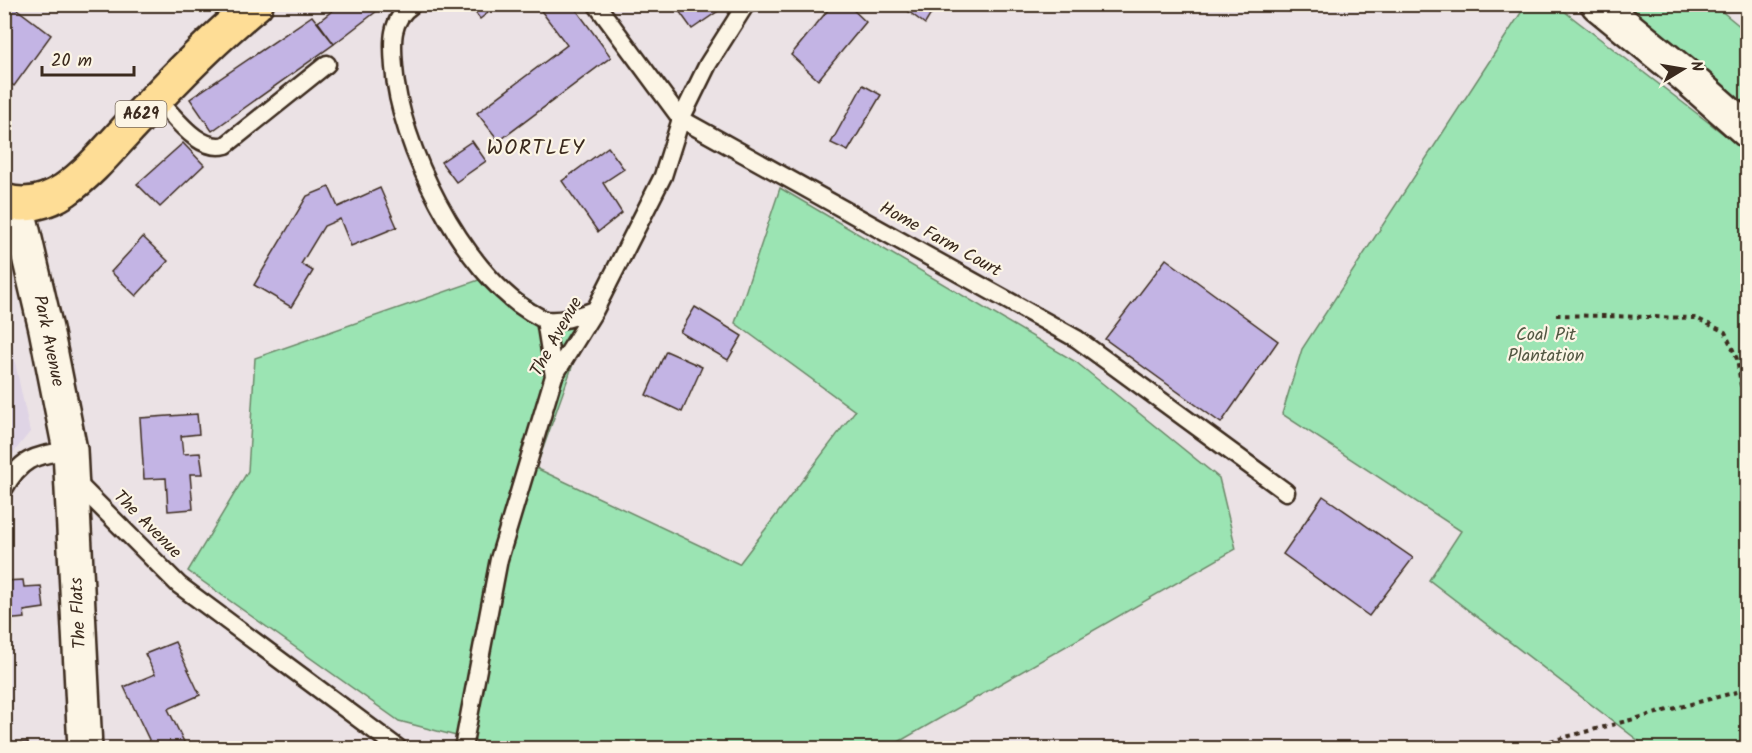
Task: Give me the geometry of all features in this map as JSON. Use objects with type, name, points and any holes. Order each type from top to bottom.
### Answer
[{"type":"highway","name":"A629","points":[[11,203],[39,202],[64,190],[89,169],[207,44],[256,4]]},
{"type":"street","points":[[1598,4],[1686,76],[1748,131]]},
{"type":"street","name":"Park Avenue","points":[[11,203],[46,329],[71,464]]},
{"type":"street","name":"The Flats","points":[[71,464],[86,748]]},
{"type":"lane","name":"Home Farm Court","points":[[596,4],[681,119],[1077,339],[1287,492]]},
{"type":"lane","name":"The Avenue","points":[[463,748],[499,559],[554,376],[595,310],[663,176],[681,119],[708,64],[746,4]]},
{"type":"lane","points":[[412,5],[403,11],[393,33],[394,70],[400,108],[411,144],[430,190],[495,285],[515,303],[545,320],[570,319],[595,310]]},
{"type":"lane","points":[[156,98],[200,142],[219,147],[226,145],[327,64]]},
{"type":"lane","points":[[545,320],[554,376]]},
{"type":"lane","points":[[4,489],[14,471],[32,457],[71,464]]},
{"type":"lane","name":"The Avenue","points":[[71,464],[179,585],[398,748]]},
{"type":"path","points":[[1556,315],[1696,318],[1725,332],[1737,359],[1748,432]]},
{"type":"path","points":[[1524,748],[1748,689]]},
{"type":"shaded area","points":[[5,316],[30,432],[4,463]]},
{"type":"green space","name":"Coal Pit Plantation","points":[[1526,5],[1556,5],[1747,152],[1747,748],[1648,748],[1429,580],[1461,531],[1282,414],[1302,349]]},
{"type":"green space","points":[[1627,5],[1714,5],[1747,32],[1747,111]]},
{"type":"green space","points":[[780,188],[1076,362],[1219,478],[1236,549],[888,748],[502,748],[399,721],[188,571],[248,471],[255,358],[493,275],[583,336],[536,468],[739,564],[855,411],[735,323]]},
{"type":"building","points":[[4,4],[10,4],[51,35],[14,86],[4,78]]},
{"type":"building","points":[[341,4],[386,4],[334,44],[318,22]]},
{"type":"building","points":[[469,4],[499,4],[480,19]]},
{"type":"building","points":[[536,4],[572,4],[611,57],[499,141],[477,113],[567,45]]},
{"type":"building","points":[[674,4],[722,4],[724,7],[692,29]]},
{"type":"building","points":[[833,4],[847,4],[866,22],[818,80],[791,55]]},
{"type":"building","points":[[912,4],[937,4],[925,24],[908,11]]},
{"type":"building","points":[[312,16],[334,44],[212,131],[190,99]]},
{"type":"building","points":[[863,85],[881,95],[848,151],[831,143]]},
{"type":"building","points":[[472,141],[486,161],[456,182],[441,162]]},
{"type":"building","points":[[183,143],[204,165],[160,207],[137,184]]},
{"type":"building","points":[[608,147],[624,169],[603,183],[622,213],[598,232],[562,181]]},
{"type":"building","points":[[329,187],[338,207],[380,188],[397,227],[351,246],[340,219],[324,226],[301,264],[313,271],[291,307],[254,285],[307,196]]},
{"type":"building","points":[[143,237],[168,261],[136,296],[111,272]]},
{"type":"building","points":[[1166,259],[1278,341],[1221,423],[1105,339]]},
{"type":"building","points":[[695,307],[742,336],[728,360],[680,332]]},
{"type":"building","points":[[666,351],[702,367],[682,412],[646,395]]},
{"type":"building","points":[[197,414],[199,434],[181,436],[183,454],[200,453],[203,474],[190,474],[193,509],[168,511],[166,478],[144,479],[140,418]]},
{"type":"building","points":[[1323,496],[1413,558],[1369,616],[1283,554]]},
{"type":"building","points":[[23,580],[24,587],[41,586],[44,608],[24,611],[25,618],[4,620],[4,581]]},
{"type":"building","points":[[175,642],[200,695],[168,709],[187,748],[153,748],[124,687],[155,674],[145,654]]},
{"type":"building","points":[[28,742],[29,748],[4,748],[4,744]]},
{"type":"district","name":"WORTLEY","points":[[536,148]]}]
